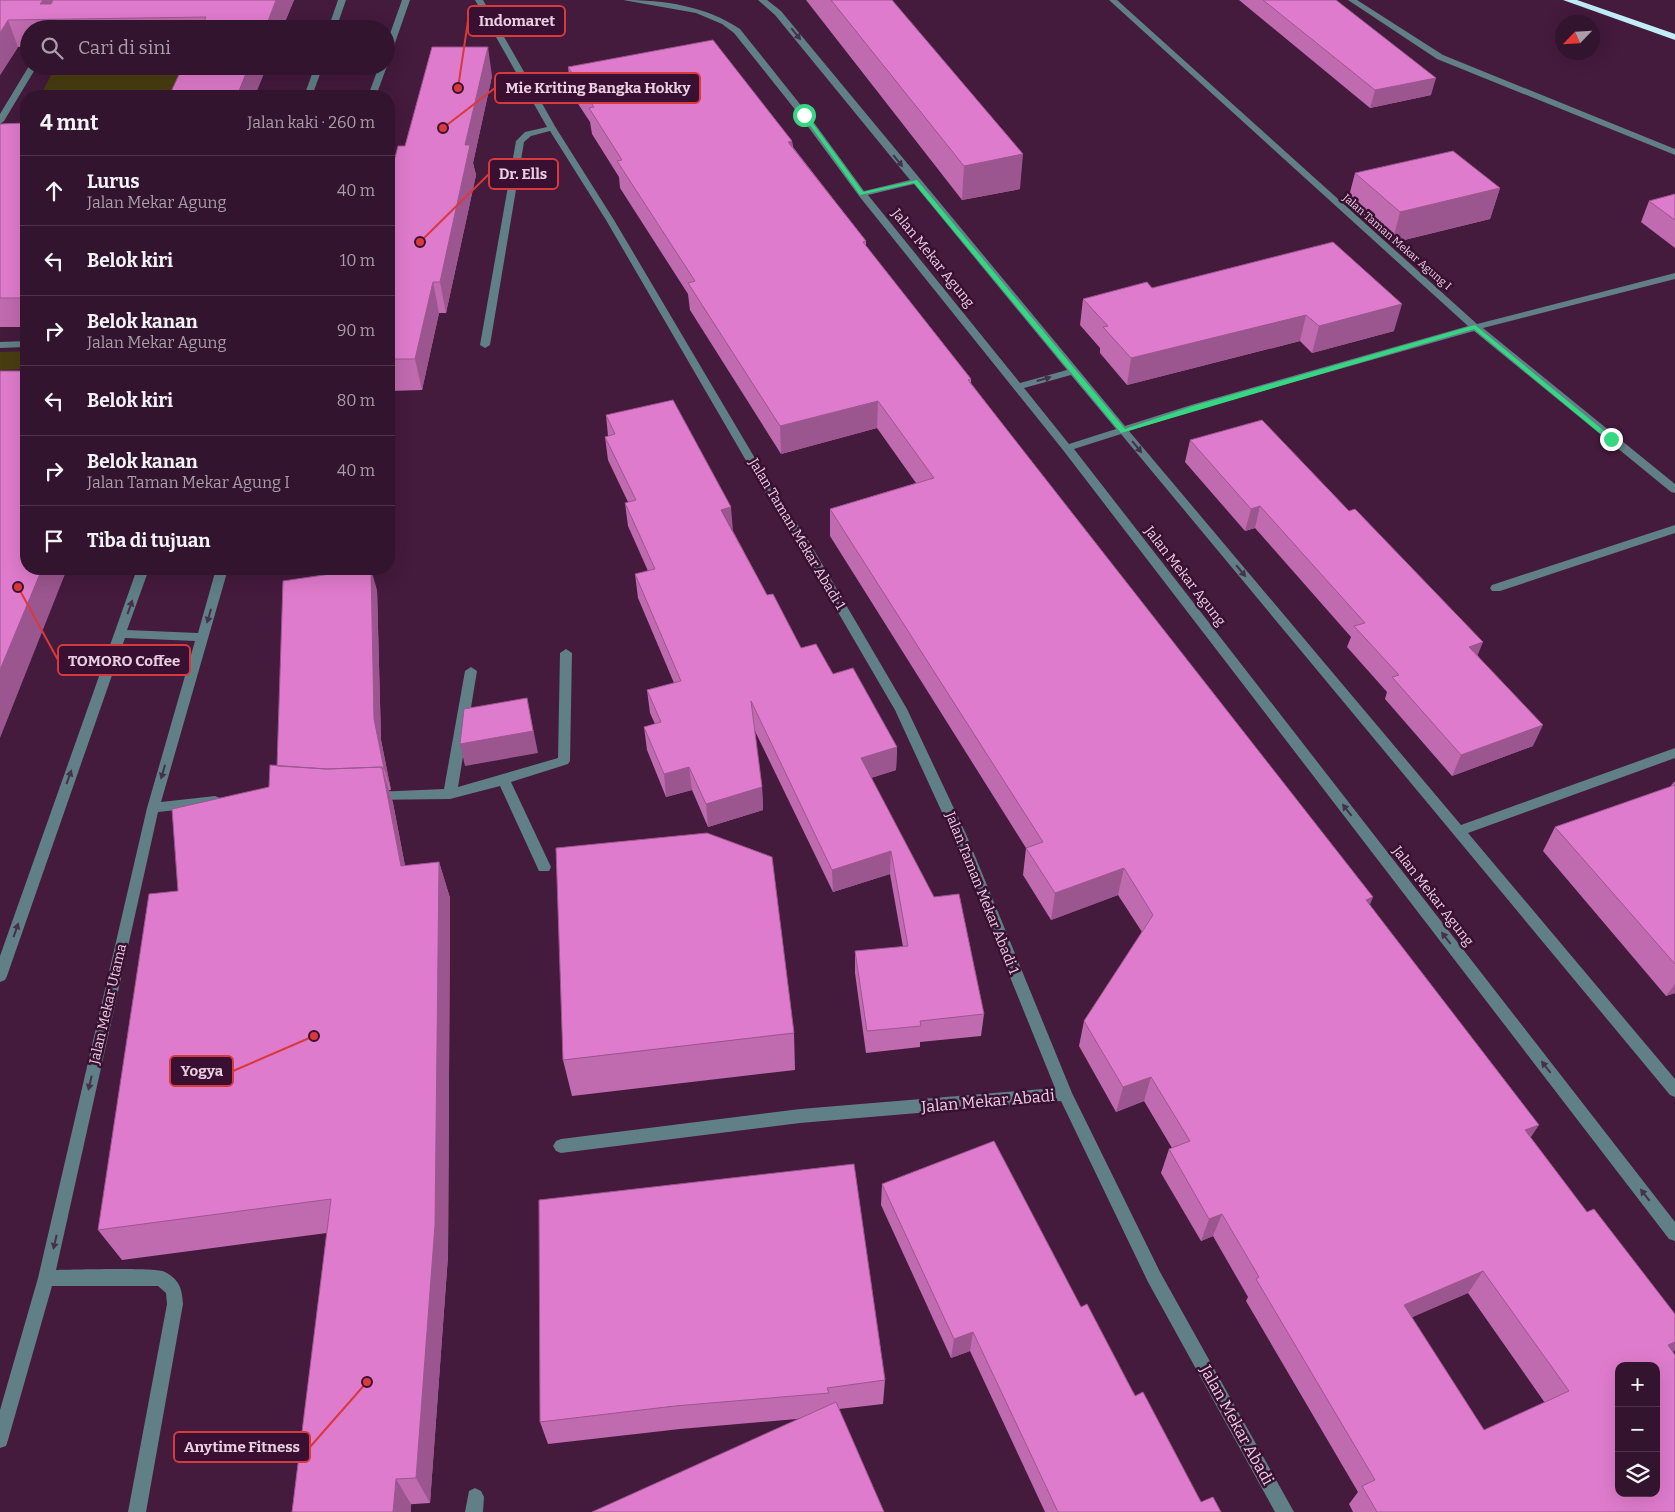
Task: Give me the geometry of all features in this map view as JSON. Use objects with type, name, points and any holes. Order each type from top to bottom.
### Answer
[{"type":"highway","points":[[1568,0],[1675,37]]},
{"type":"street","points":[[335,20],[342,0]]},
{"type":"street","points":[[395,31],[406,0]]},
{"type":"street","name":"Jalan Taman Mekar Abadi 1","points":[[479,0],[552,128],[610,220],[767,488],[802,540],[901,709],[959,834],[1064,1094]]},
{"type":"street","name":"Jalan Mekar Agung","points":[[627,0],[706,13],[724,21],[737,31],[804,115],[862,194],[1067,448],[1675,1234]]},
{"type":"street","points":[[762,0],[778,13],[1123,432],[1461,830],[1675,1090]]},
{"type":"street","name":"Jalan Taman Mekar Agung I","points":[[1113,0],[1475,327],[1675,490]]},
{"type":"street","points":[[1352,0],[1440,57],[1675,152]]},
{"type":"street","points":[[0,121],[28,75]]},
{"type":"street","points":[[310,90],[315,75]]},
{"type":"street","points":[[374,90],[380,75]]},
{"type":"street","points":[[485,345],[520,141],[528,134],[552,128]]},
{"type":"street","points":[[862,194],[915,181]]},
{"type":"street","points":[[1067,448],[1123,432],[1196,407],[1475,327],[1675,276]]},
{"type":"street","points":[[0,344],[20,344]]},
{"type":"street","points":[[1016,387],[1073,371]]},
{"type":"street","points":[[1496,588],[1675,529]]},
{"type":"street","points":[[0,976],[141,575]]},
{"type":"street","name":"Jalan Mekar Utama","points":[[0,1440],[46,1278],[152,808],[220,575]]},
{"type":"street","points":[[120,634],[203,637]]},
{"type":"street","points":[[360,798],[450,794],[504,780],[564,761],[566,653]]},
{"type":"street","points":[[450,794],[471,671]]},
{"type":"street","points":[[1461,830],[1675,753]]},
{"type":"street","points":[[504,780],[544,867]]},
{"type":"street","points":[[152,808],[230,799]]},
{"type":"street","name":"Jalan Mekar Abadi","points":[[561,1146],[800,1116],[1064,1094],[1154,1277],[1285,1512]]},
{"type":"street","points":[[46,1278],[160,1278],[174,1289],[175,1304],[137,1512]]},
{"type":"shaded area","points":[[51,75],[190,75],[184,90],[43,90]]},
{"type":"shaded area","points":[[20,351],[20,369],[0,370],[0,352]]},
{"type":"building","points":[[0,0],[43,0],[40,4],[51,4],[53,0],[276,0],[268,20],[205,20],[206,17],[8,20],[0,33]]},
{"type":"building","points":[[831,0],[892,0],[1023,154],[964,166]]},
{"type":"building","points":[[1263,0],[1336,0],[1436,78],[1375,90]]},
{"type":"building","points":[[713,40],[792,141],[788,142],[866,241],[863,242],[971,379],[968,380],[1373,897],[1366,900],[1539,1125],[1525,1130],[1587,1212],[1594,1209],[1675,1314],[1675,1342],[1668,1345],[1675,1355],[1675,1512],[1377,1512],[1362,1486],[1375,1480],[1256,1279],[1259,1277],[1222,1214],[1209,1219],[1169,1149],[1190,1141],[1151,1077],[1123,1087],[1084,1021],[1153,915],[1124,868],[1055,893],[1026,848],[1043,842],[830,509],[934,478],[878,401],[780,426],[688,283],[695,281],[617,161],[622,160],[589,108],[594,107],[568,67]],"holes":[[[1483,1271],[1569,1391],[1484,1430],[1404,1305]]]},
{"type":"building","points":[[432,47],[488,47],[465,145],[470,145],[440,282],[433,282],[415,359],[395,359],[395,157],[398,146],[405,146]]},
{"type":"building","points":[[179,75],[245,75],[239,90],[172,90]]},
{"type":"building","points":[[20,123],[20,298],[0,298],[0,124]]},
{"type":"building","points":[[1453,151],[1500,188],[1400,212],[1355,173]]},
{"type":"building","points":[[1675,194],[1675,220],[1649,201]]},
{"type":"building","points":[[1333,242],[1402,304],[1319,326],[1306,315],[1131,358],[1103,327],[1108,326],[1083,299],[1147,282],[1152,288]]},
{"type":"building","points":[[0,371],[20,371],[20,575],[40,575],[0,670]]},
{"type":"building","points":[[673,400],[731,507],[721,510],[767,595],[773,594],[801,648],[816,644],[833,674],[853,668],[897,747],[861,758],[934,897],[959,894],[984,1014],[920,1021],[921,1026],[867,1031],[855,951],[908,946],[891,851],[832,870],[751,701],[762,787],[706,804],[689,767],[664,774],[644,727],[661,722],[647,690],[681,681],[635,574],[655,569],[625,503],[636,500],[605,437],[615,434],[606,415]]},
{"type":"building","points":[[1262,420],[1349,511],[1355,509],[1483,642],[1469,647],[1543,725],[1461,755],[1392,677],[1399,675],[1354,626],[1365,623],[1260,506],[1251,509],[1190,440]]},
{"type":"building","points":[[324,575],[371,575],[374,719],[384,769],[382,767],[327,769],[277,766],[283,581]]},
{"type":"building","points":[[527,698],[533,731],[460,744],[464,709]]},
{"type":"building","points":[[270,765],[327,769],[382,767],[401,866],[439,862],[435,1225],[416,1478],[396,1479],[393,1512],[292,1512],[331,1199],[98,1230],[149,894],[178,891],[172,809],[269,787]]},
{"type":"building","points":[[1675,785],[1675,964],[1555,827]]},
{"type":"building","points":[[707,833],[772,857],[794,1033],[563,1060],[556,848]]},
{"type":"building","points":[[994,1141],[1081,1307],[1087,1304],[1135,1396],[1143,1392],[1201,1502],[1213,1497],[1221,1512],[1058,1512],[973,1332],[954,1339],[882,1184]]},
{"type":"building","points":[[854,1164],[885,1380],[827,1388],[829,1393],[675,1406],[540,1422],[539,1200]]},
{"type":"building","points":[[836,1402],[884,1512],[592,1512]]},
{"type":"place","name":"Indomaret","points":[[458,88]]},
{"type":"place","name":"Mie Kriting Bangka Hokky","points":[[443,128]]},
{"type":"place","name":"Dr. Ells","points":[[420,242]]},
{"type":"place","name":"TOMORO Coffee","points":[[18,587]]},
{"type":"place","name":"Yogya","points":[[314,1036]]},
{"type":"place","name":"Anytime Fitness","points":[[367,1382]]},
{"type":"route","points":[[804,115],[862,194],[915,181],[1123,432],[1196,407],[1475,327],[1611,439]]}]
